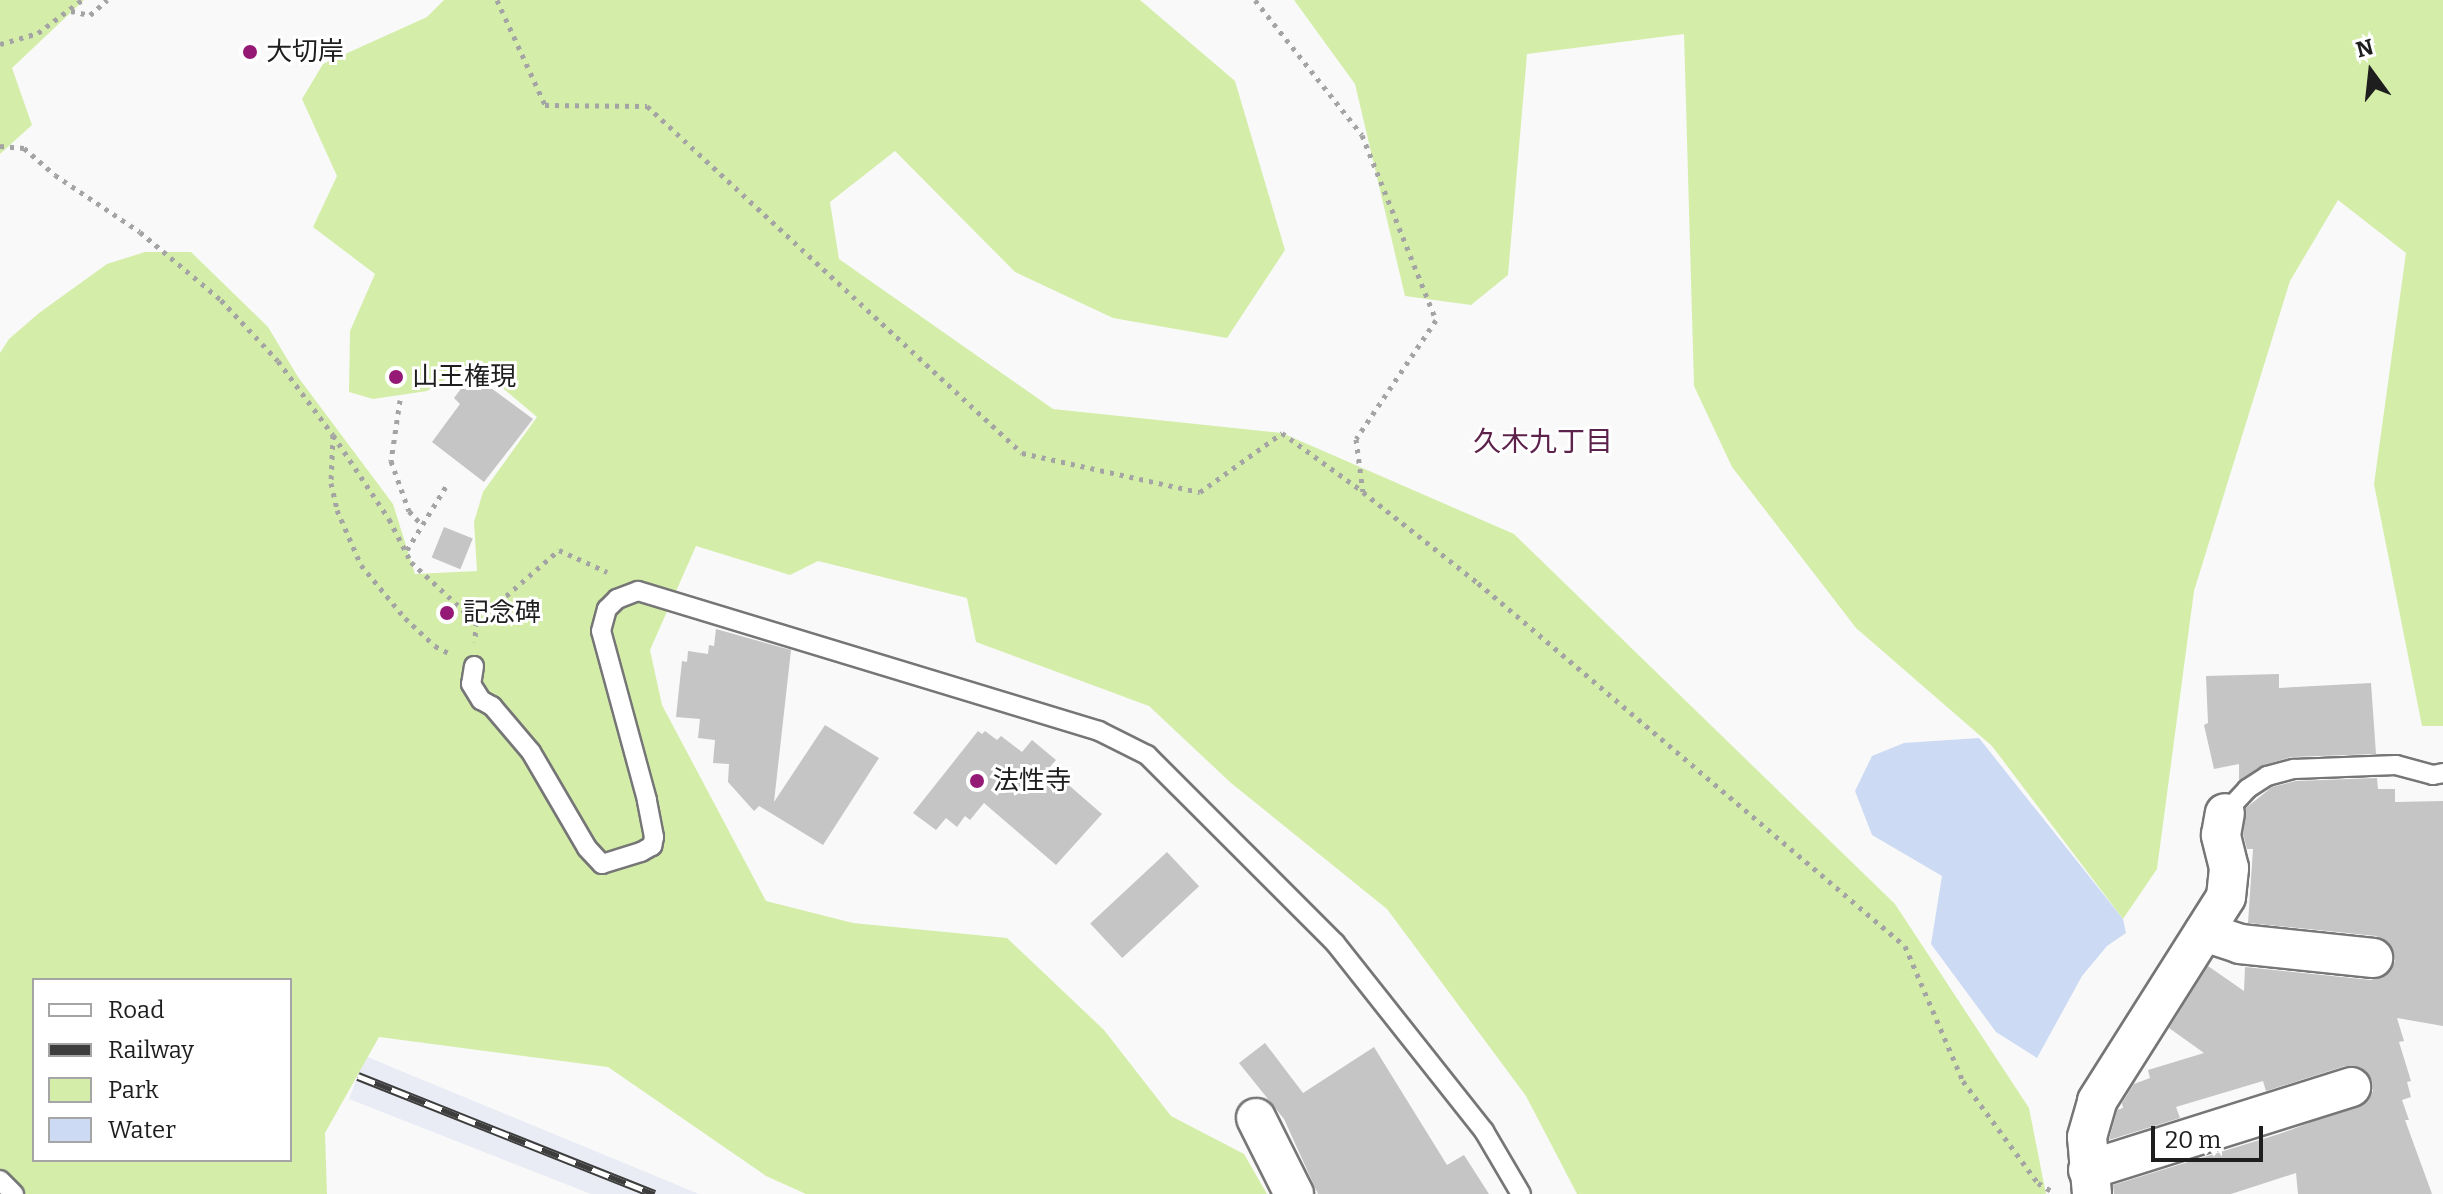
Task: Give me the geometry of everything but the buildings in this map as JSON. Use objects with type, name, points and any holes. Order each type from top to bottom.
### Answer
[{"type":"street","points":[[2225,813],[2221,835],[2229,868],[2226,897],[2097,1101],[2087,1137],[2090,1182],[2351,1087]]},
{"type":"street","points":[[2204,932],[2240,944],[2373,958]]},
{"type":"street","points":[[1256,1118],[1294,1194]]},
{"type":"lane","points":[[474,666],[471,684],[481,700],[492,706],[531,752],[594,857],[602,864],[641,852],[652,846],[654,837],[647,800],[601,631],[607,609],[617,599],[638,591],[1099,731],[1147,755],[1335,943],[1409,1031],[1484,1131],[1521,1194]]},
{"type":"lane","points":[[2225,813],[2247,789],[2267,776],[2294,769],[2396,765],[2433,775],[2443,773]]},
{"type":"lane","points":[[0,1180],[14,1194]]},
{"type":"path","points":[[0,44],[38,33],[82,0]]},
{"type":"path","points":[[70,11],[90,15],[107,0]]},
{"type":"path","points":[[497,0],[545,105],[647,106],[1022,453],[1200,492],[1282,433],[1363,492],[1478,583],[1905,946],[1963,1081],[2038,1183],[2056,1194]]},
{"type":"path","points":[[1255,0],[1362,135],[1436,320],[1356,439],[1363,492]]},
{"type":"path","points":[[0,146],[24,148],[55,175],[140,232],[221,300],[278,361],[333,435],[364,478],[411,562],[476,622]]},
{"type":"path","points":[[400,400],[391,461],[409,511],[421,524]]},
{"type":"path","points":[[333,435],[331,483],[337,510],[361,565],[405,618],[435,646],[474,666],[476,622],[559,550],[625,580],[638,591]]},
{"type":"path","points":[[407,551],[448,483]]},
{"type":"shaded area","points":[[365,1056],[699,1194],[591,1194],[349,1099]]},
{"type":"green space","points":[[0,0],[84,0],[12,68],[32,125],[0,154]]},
{"type":"green space","points":[[444,0],[1140,0],[1235,81],[1285,250],[1227,338],[1113,318],[1015,272],[895,151],[830,202],[839,259],[1053,409],[1282,433],[1514,534],[1895,904],[2029,1108],[2046,1194],[1577,1194],[1526,1096],[1387,909],[1231,783],[1149,706],[976,642],[967,598],[818,561],[790,575],[696,546],[650,650],[662,705],[766,901],[853,923],[1007,938],[1104,1030],[1171,1116],[1244,1154],[1267,1194],[806,1194],[766,1176],[608,1067],[379,1037],[325,1133],[327,1194],[0,1194],[0,353],[9,339],[39,313],[107,264],[145,252],[191,252],[268,327],[298,377],[393,504],[415,574],[477,571],[474,522],[483,492],[537,417],[472,362],[427,391],[373,399],[349,392],[350,331],[375,274],[313,227],[337,176],[302,99],[323,64],[427,17]]},
{"type":"green space","points":[[1294,0],[2443,0],[2443,726],[2422,726],[2374,484],[2406,253],[2338,200],[2290,281],[2194,591],[2157,869],[2123,919],[1992,746],[1856,628],[1732,467],[1694,386],[1684,34],[1527,54],[1508,275],[1471,305],[1405,296],[1355,84]]},
{"type":"water","points":[[1979,738],[2123,919],[2126,933],[2107,946],[2082,976],[2037,1058],[1996,1032],[1931,944],[1942,876],[1872,835],[1855,791],[1872,756],[1904,743]]},
{"type":"railway","points":[[358,1076],[654,1194]]},
{"type":"place","name":"大切岸","points":[[250,52]]},
{"type":"place","name":"山王権現","points":[[396,377]]},
{"type":"place","name":"記念碑","points":[[447,613]]},
{"type":"place","name":"法性寺","points":[[977,781]]},
{"type":"district","name":"久木九丁目","points":[[1543,442]]}]
